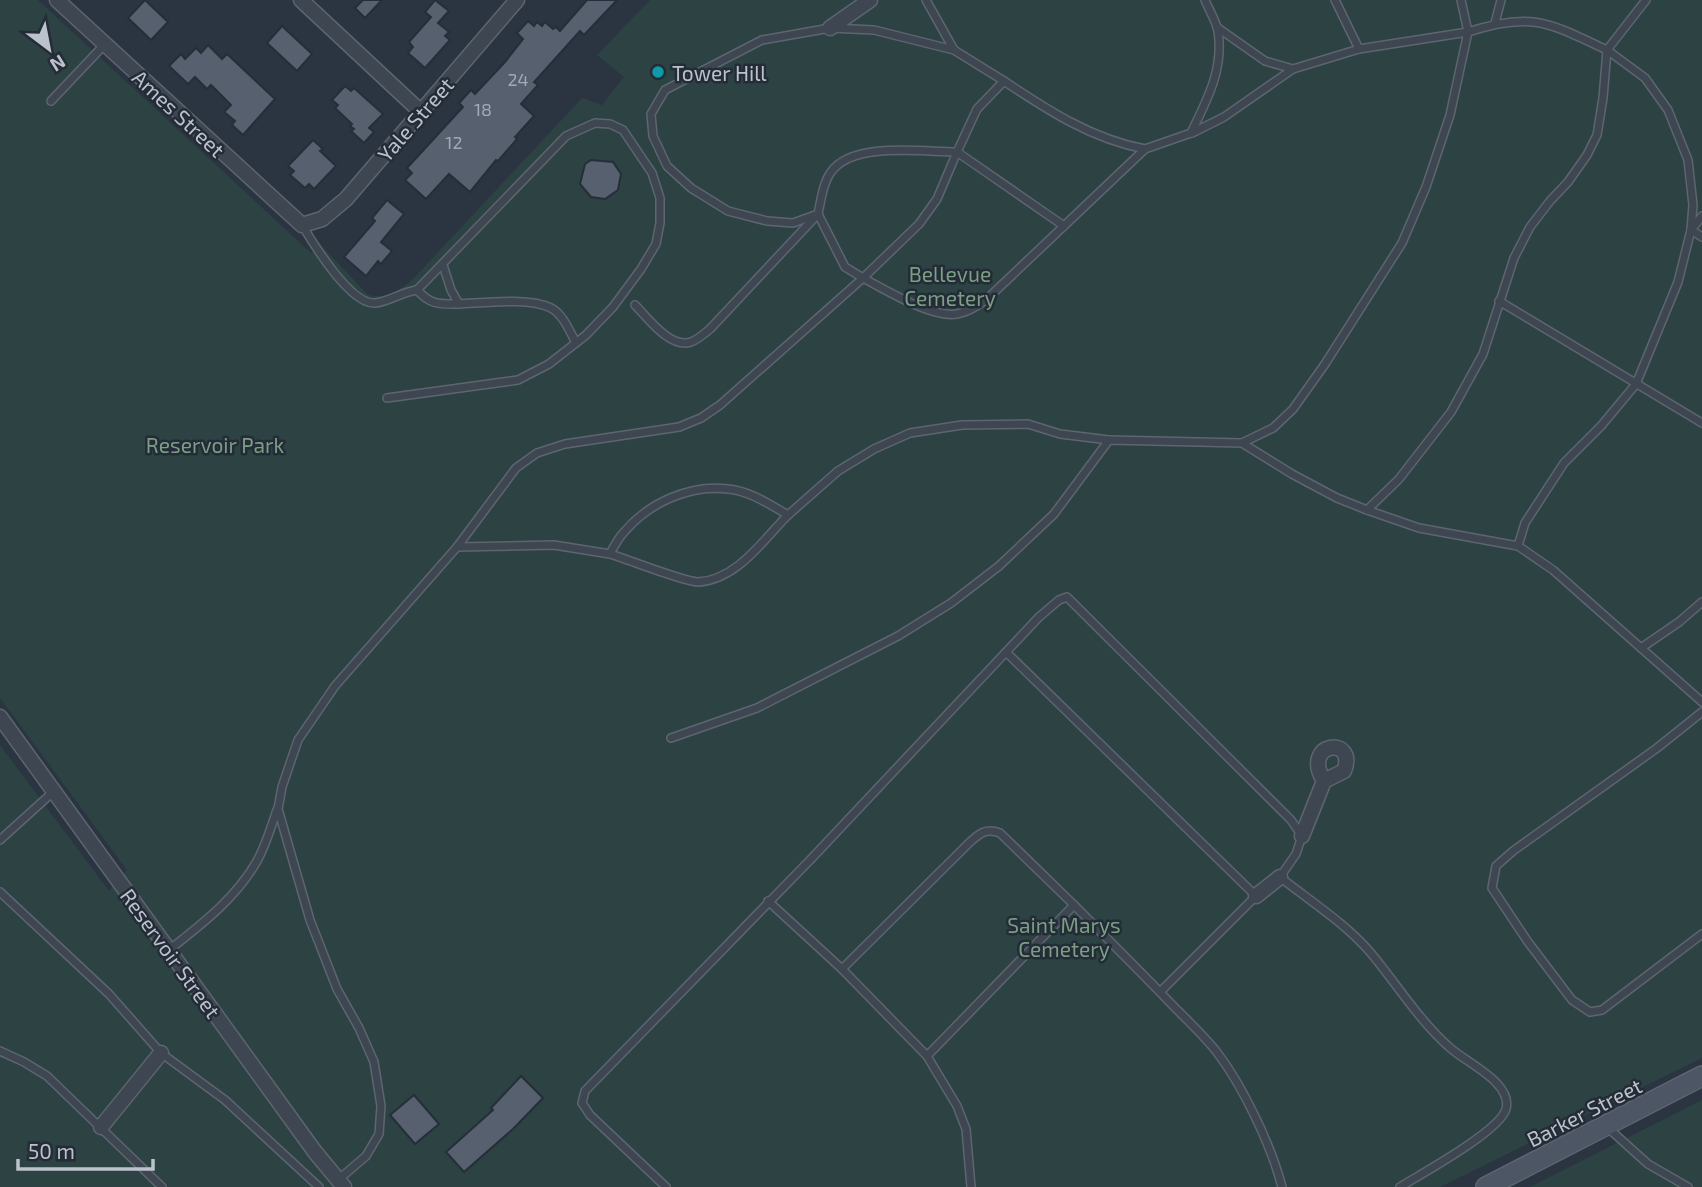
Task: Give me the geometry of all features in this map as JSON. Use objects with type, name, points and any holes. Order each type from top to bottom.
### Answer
[{"type":"main road","name":"Barker Street","points":[[1486,1187],[1702,1076]]},
{"type":"street","name":"Ames Street","points":[[57,0],[302,225]]},
{"type":"street","points":[[301,0],[421,111]]},
{"type":"street","name":"Yale Street","points":[[302,225],[322,219],[346,199],[517,0]]},
{"type":"street","points":[[830,28],[870,0]]},
{"type":"street","name":"Reservoir Street","points":[[0,717],[341,1183]]},
{"type":"street","points":[[1302,836],[1324,782]]},
{"type":"street","points":[[1256,896],[1280,877]]},
{"type":"street","points":[[101,1127],[161,1053]]},
{"type":"lane","points":[[926,0],[954,50]]},
{"type":"lane","points":[[1191,133],[1214,85],[1220,51],[1218,28],[1205,0]]},
{"type":"lane","points":[[1335,0],[1359,49]]},
{"type":"lane","points":[[457,547],[554,545],[610,554],[697,582],[723,575],[741,564],[788,515],[838,471],[874,449],[910,433],[962,425],[1028,425],[1060,434],[1109,440],[1242,443],[1273,428],[1293,409],[1325,364],[1402,243],[1426,187],[1450,115],[1468,32],[1461,0]]},
{"type":"lane","points":[[1495,23],[1502,0]]},
{"type":"lane","points":[[1367,510],[1399,479],[1451,412],[1483,354],[1514,258],[1530,227],[1568,182],[1597,135],[1607,50],[1646,0]]},
{"type":"lane","points":[[818,214],[845,267],[931,310],[954,314],[971,310],[987,299],[1145,149],[1191,133],[1224,117],[1293,69],[1359,49],[1468,32],[1495,23],[1528,20],[1553,25],[1607,50],[1645,78],[1668,110],[1688,160],[1693,205],[1691,230],[1678,282],[1636,384],[1601,426],[1564,463],[1525,523],[1518,545]]},
{"type":"lane","points":[[818,214],[793,223],[767,221],[728,211],[691,188],[667,166],[653,136],[651,114],[665,90],[762,40],[830,28],[874,30],[954,50],[1077,127],[1116,143],[1145,149]]},
{"type":"lane","points":[[1218,28],[1265,61],[1293,69]]},
{"type":"lane","points":[[51,102],[105,44]]},
{"type":"lane","points":[[169,950],[209,919],[232,895],[257,860],[278,809],[298,740],[335,686],[457,547],[516,468],[537,453],[565,444],[679,427],[701,418],[720,405],[863,278],[919,224],[937,199],[977,109],[1004,81]]},
{"type":"lane","points":[[302,225],[319,254],[345,284],[366,303],[377,303],[403,292],[417,290],[566,136],[595,123],[610,124],[623,130],[652,173],[660,198],[660,223],[656,244],[612,307],[586,335],[549,364],[518,380],[387,398]]},
{"type":"lane","points":[[635,305],[666,336],[682,344],[692,342],[710,330],[818,214],[823,190],[831,171],[848,158],[867,151],[957,152],[1064,226]]},
{"type":"lane","points":[[1691,230],[1702,216]]},
{"type":"lane","points":[[1691,230],[1702,237]]},
{"type":"lane","points":[[443,265],[458,304]]},
{"type":"lane","points":[[417,290],[428,301],[442,304],[537,303],[553,309],[568,327],[576,343]]},
{"type":"lane","points":[[1499,301],[1702,423]]},
{"type":"lane","points":[[671,738],[757,708],[898,636],[951,603],[999,566],[1054,513],[1109,440]]},
{"type":"lane","points":[[1242,443],[1292,474],[1337,498],[1367,510],[1419,528],[1518,545],[1553,570],[1702,702]]},
{"type":"lane","points":[[610,554],[625,530],[650,509],[670,497],[706,488],[729,489],[755,496],[788,515]]},
{"type":"lane","points":[[666,1187],[590,1115],[582,1103],[585,1091],[1039,617],[1059,600],[1067,597],[1291,820],[1302,836],[1296,854],[1280,877],[1368,950],[1449,1047],[1485,1073],[1503,1091],[1507,1100],[1506,1111],[1500,1121],[1400,1187]]},
{"type":"lane","points":[[1641,648],[1679,622],[1702,602]]},
{"type":"lane","points":[[1007,653],[1256,896],[1160,992]]},
{"type":"lane","points":[[1702,712],[1657,748],[1513,851],[1496,866],[1492,888],[1572,1000],[1590,1012],[1602,1010],[1702,934]]},
{"type":"lane","points":[[0,840],[54,792]]},
{"type":"lane","points":[[278,809],[310,920],[337,989],[374,1062],[381,1106],[379,1135],[366,1156],[341,1183]]},
{"type":"lane","points":[[842,969],[970,842],[990,829],[1000,832],[1216,1052],[1248,1103],[1277,1167],[1282,1187]]},
{"type":"lane","points":[[0,892],[109,994],[161,1053],[225,1100],[319,1187]]},
{"type":"lane","points":[[768,901],[842,969],[927,1056],[957,1106],[967,1129],[971,1187]]},
{"type":"lane","points":[[927,1056],[1074,905]]},
{"type":"lane","points":[[0,1051],[47,1076],[162,1187]]},
{"type":"lane","points":[[1606,1126],[1648,1164],[1688,1187]]},
{"type":"green space","name":"Bellevue Cemetery","points":[[0,0],[38,0],[311,253],[320,244],[368,295],[380,296],[402,288],[412,280],[582,98],[602,105],[624,77],[597,55],[650,0],[1702,0],[1702,1058],[1440,1187],[0,1187],[0,745],[109,891],[127,870],[0,698]]},
{"type":"green space","points":[[1702,1100],[1702,1187],[1530,1187]]},
{"type":"building","points":[[145,0],[168,22],[151,40],[128,18]]},
{"type":"building","points":[[363,0],[382,0],[365,18],[355,8]]},
{"type":"building","points":[[435,0],[449,11],[438,23],[449,32],[445,36],[450,40],[425,68],[408,53],[413,47],[409,42],[431,17],[425,12]]},
{"type":"building","points":[[587,0],[617,0],[584,35],[580,31],[534,82],[538,85],[521,104],[534,116],[470,192],[449,174],[426,199],[405,180],[412,173],[407,168],[463,107],[459,103],[471,90],[475,94],[523,39],[517,33],[528,21],[534,26],[537,22],[542,26],[545,22],[560,31]]},
{"type":"building","points":[[282,26],[312,54],[297,71],[267,43]]},
{"type":"building","points":[[208,45],[222,59],[227,54],[275,99],[243,135],[232,125],[235,121],[224,112],[231,105],[211,85],[207,89],[195,77],[188,84],[169,66],[181,54],[185,59],[196,48],[201,53]]},
{"type":"building","points":[[345,86],[351,91],[354,88],[383,114],[369,128],[374,132],[364,143],[351,131],[354,129],[350,126],[352,124],[335,108],[338,105],[332,100]]},
{"type":"building","points":[[313,140],[336,166],[314,189],[309,184],[305,188],[290,175],[294,171],[288,166]]},
{"type":"building","points":[[591,160],[613,162],[621,174],[618,190],[605,199],[591,197],[580,184],[585,164]]},
{"type":"building","points":[[387,200],[404,214],[381,242],[392,251],[381,264],[378,261],[366,276],[344,257],[375,221],[372,218]]},
{"type":"building","points":[[521,1076],[543,1098],[513,1129],[464,1172],[446,1152],[493,1110],[491,1108]]},
{"type":"building","points":[[414,1095],[439,1124],[415,1144],[390,1115]]},
{"type":"place","name":"Tower Hill","points":[[658,72]]},
{"type":"park label","name":"Reservoir Park","points":[[215,444]]},
{"type":"park label","name":"Saint Marys Cemetery","points":[[1064,936]]}]
